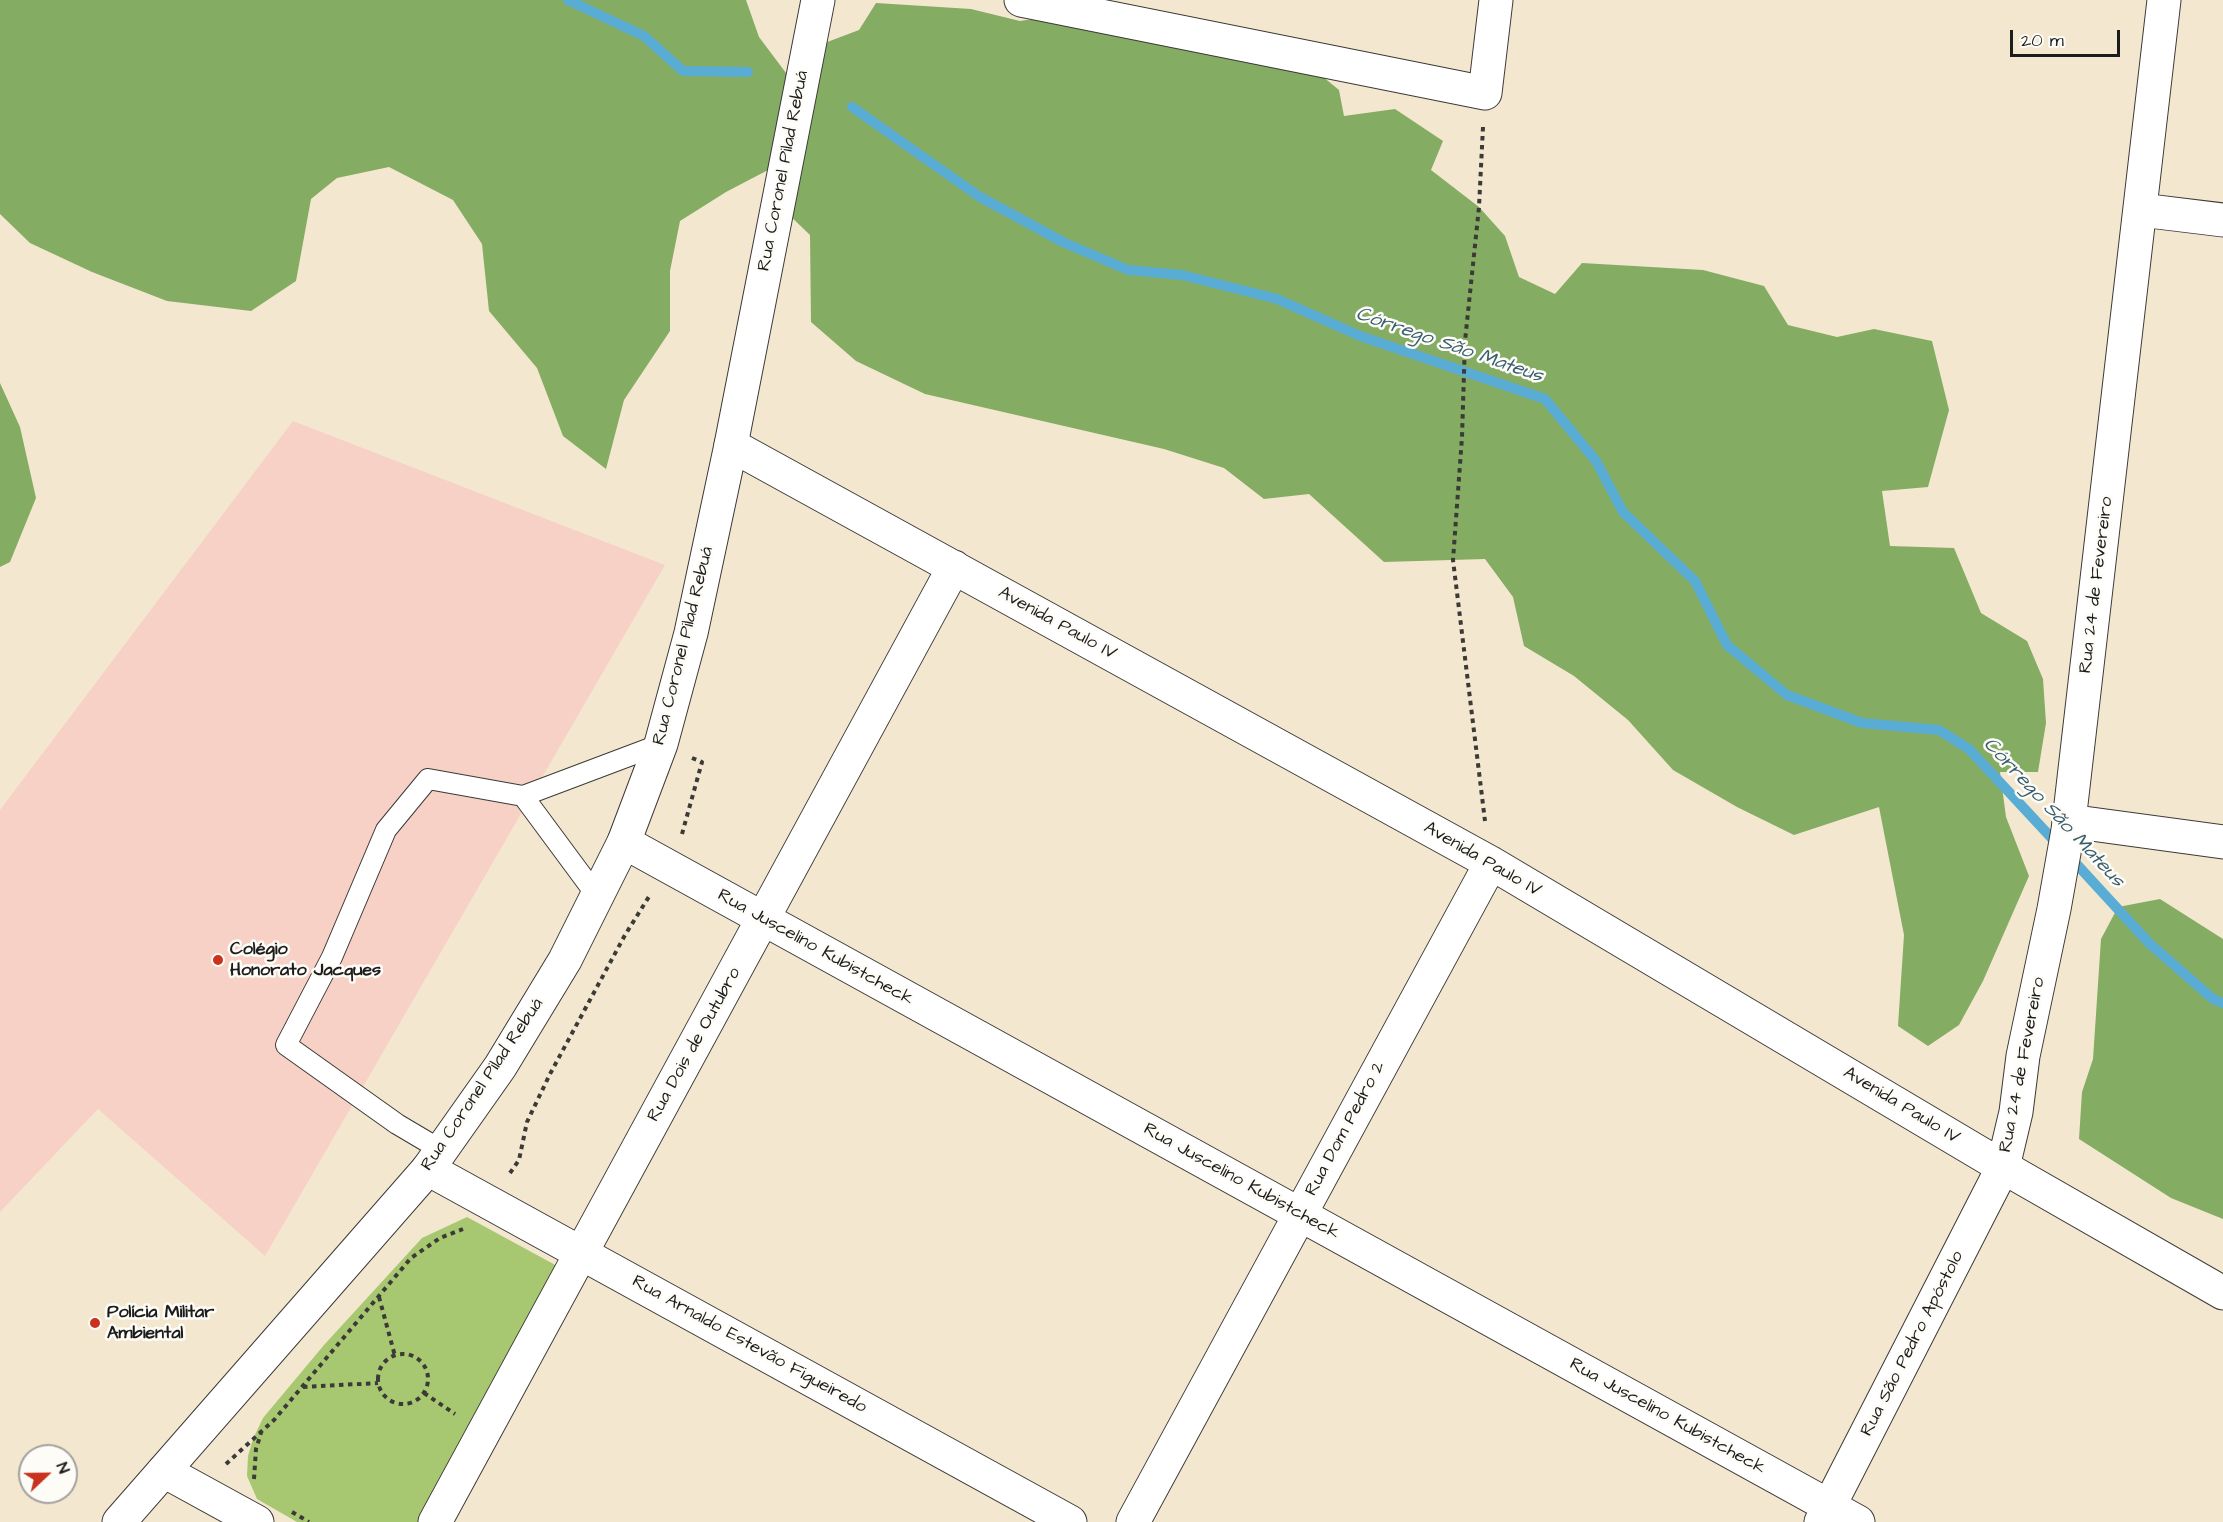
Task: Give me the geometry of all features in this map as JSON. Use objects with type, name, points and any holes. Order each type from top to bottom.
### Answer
[{"type":"street","name":"Rua Coronel Pilad Rebuá","points":[[124,1520],[434,1160],[500,1067],[565,960],[624,842],[661,744],[691,633],[731,446],[818,0]]},
{"type":"street","points":[[1021,0],[1485,93],[1496,0]]},
{"type":"street","name":"Rua 24 de Fevereiro","points":[[2003,1167],[2016,1112],[2023,1056],[2069,825],[2164,0]]},
{"type":"street","points":[[2141,210],[2223,220]]},
{"type":"street","name":"Avenida Paulo IV","points":[[731,446],[1491,863],[2003,1167],[2223,1293]]},
{"type":"street","name":"Rua Dois de Outubro","points":[[435,1522],[954,567]]},
{"type":"street","points":[[2069,825],[2223,842]]},
{"type":"street","name":"Rua Juscelino Kubistcheck","points":[[624,842],[1300,1215],[1826,1514],[1858,1522]]},
{"type":"street","name":"Rua Dom Pedro 2","points":[[1133,1522],[1491,863]]},
{"type":"street","name":"Rua Arnaldo Estevão Figueiredo","points":[[434,1160],[581,1253],[1070,1522]]},
{"type":"street","name":"Rua São Pedro Apóstolo","points":[[1826,1514],[2003,1167]]},
{"type":"street","points":[[164,1471],[256,1522]]},
{"type":"lane","points":[[434,1160],[397,1124],[286,1045],[332,957],[386,830],[428,779],[523,796],[661,744]]},
{"type":"lane","points":[[523,796],[597,896]]},
{"type":"path","points":[[1485,93],[1479,207],[1465,341],[1462,437],[1453,560],[1491,863]]},
{"type":"path","points":[[379,1296],[395,1356]]},
{"type":"path","points":[[395,1356],[413,1356],[421,1361],[426,1369],[428,1378],[424,1393],[415,1401],[396,1403],[388,1399],[378,1383],[382,1366],[395,1356]]},
{"type":"path","points":[[302,1387],[378,1383]]},
{"type":"path","points":[[258,1486],[253,1478],[255,1449],[261,1432]]},
{"type":"path","points":[[290,1511],[309,1522]]},
{"type":"shaded area","name":"Colégio Honorato Jacques","points":[[293,421],[665,565],[265,1256],[98,1109],[0,1212],[0,810]]},
{"type":"green space","points":[[0,0],[746,0],[759,37],[792,81],[770,169],[726,192],[680,221],[670,271],[670,331],[624,400],[606,469],[563,436],[537,368],[489,311],[482,244],[453,200],[389,167],[337,178],[311,199],[296,281],[251,311],[167,301],[92,272],[30,243],[0,214]]},
{"type":"green space","points":[[876,3],[971,9],[1020,21],[1059,15],[1208,55],[1311,67],[1339,90],[1344,116],[1395,109],[1443,141],[1431,170],[1479,207],[1505,236],[1519,277],[1555,294],[1582,263],[1703,270],[1764,286],[1788,325],[1837,337],[1874,329],[1932,341],[1949,410],[1928,487],[1882,491],[1890,546],[1954,548],[1981,613],[2027,641],[2043,679],[2046,723],[2038,772],[2000,772],[2006,817],[2029,876],[1983,981],[1959,1025],[1928,1046],[1898,1026],[1904,935],[1879,807],[1794,835],[1737,807],[1673,770],[1628,720],[1574,676],[1524,646],[1513,597],[1485,559],[1384,562],[1309,494],[1264,499],[1224,468],[1164,449],[925,394],[856,361],[811,322],[810,235],[784,210],[822,44],[859,30]]},
{"type":"green space","points":[[0,383],[20,427],[36,498],[10,562],[0,567]]},
{"type":"green space","points":[[2160,899],[2223,939],[2223,1219],[2171,1198],[2079,1139],[2082,1092],[2093,1059],[2101,939],[2118,907]]},
{"type":"green space","points":[[467,1217],[559,1267],[418,1522],[297,1522],[257,1499],[247,1476],[248,1456],[263,1418],[324,1345],[422,1238]]},
{"type":"waterway","points":[[568,0],[644,36],[683,71],[748,72]]},
{"type":"waterway","name":"Córrego São Mateus","points":[[852,107],[980,197],[1065,243],[1128,270],[1182,275],[1277,299],[1360,336],[1545,399],[1596,461],[1623,512],[1695,581],[1727,645],[1787,695],[1862,723],[1939,730],[1969,749],[2059,846]]},
{"type":"waterway","name":"Córrego São Mateus","points":[[2070,857],[2149,943],[2213,999],[2223,1003]]},
{"type":"place","name":"Colégio Honorato Jacques","points":[[218,960]]},
{"type":"place","name":"Polícia Militar Ambiental","points":[[95,1323]]}]
